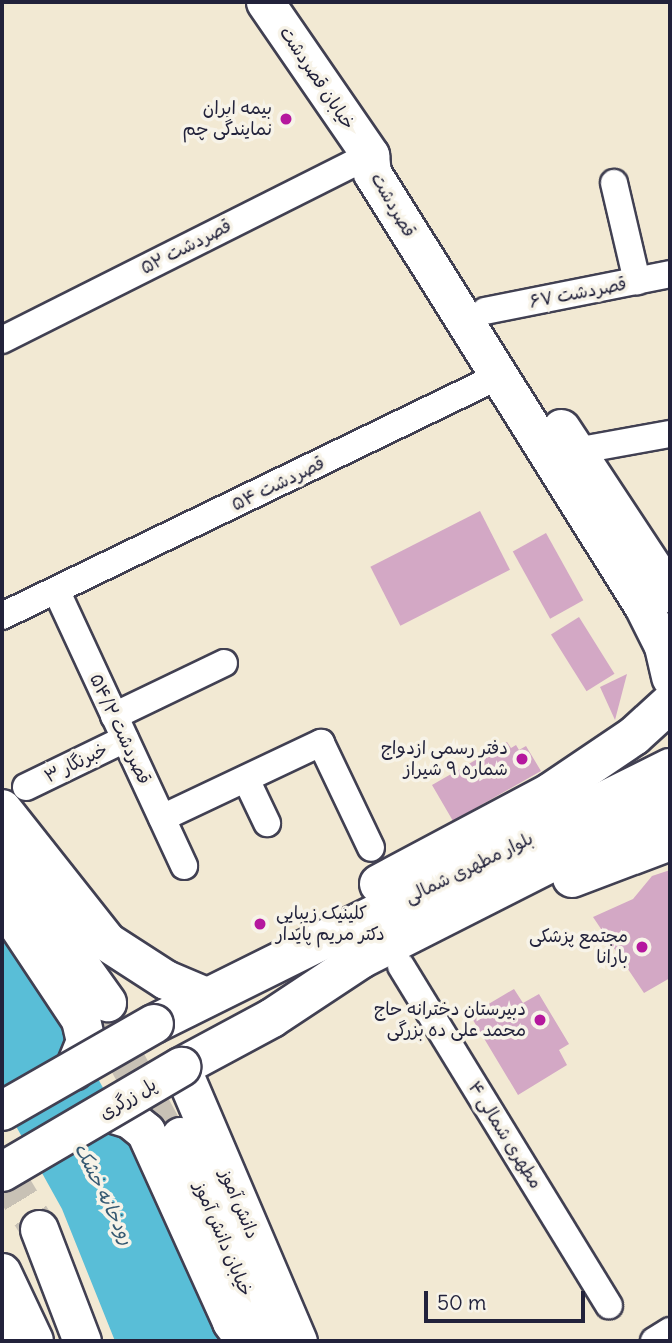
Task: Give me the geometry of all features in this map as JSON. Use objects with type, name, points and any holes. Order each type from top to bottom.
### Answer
[{"type":"main road","name":"خیابان قصردشت","points":[[265,2],[370,155]]},
{"type":"main road","name":"قصردشت","points":[[370,155],[388,163],[670,593]]},
{"type":"main road","name":"قصردشت","points":[[370,155],[372,173],[643,606],[663,646],[670,677]]},
{"type":"main road","points":[[245,977],[329,911],[551,792],[634,736],[670,703]]},
{"type":"main road","name":"بلوار مطهرى شمالى","points":[[74,1071],[154,1024],[245,977],[670,768]]},
{"type":"main road","points":[[14,798],[107,942],[166,980],[206,997]]},
{"type":"main road","name":"بلوار مطهرى شمالى","points":[[181,1067],[272,1018],[362,959],[670,802]]},
{"type":"main road","points":[[272,1018],[401,966],[588,870],[670,841]]},
{"type":"main road","points":[[2,855],[91,1003]]},
{"type":"main road","points":[[2,874],[91,1003]]},
{"type":"main road","points":[[2,901],[91,1003]]},
{"type":"main road","points":[[2,1111],[74,1071],[86,1041],[81,1020],[91,1003]]},
{"type":"main road","name":"پل زرگری","points":[[2,1172],[181,1067]]},
{"type":"main road","name":"دانش آموز","points":[[181,1067],[298,1341]]},
{"type":"main road","points":[[107,1112],[130,1119],[170,1146],[232,1322],[246,1341]]},
{"type":"main road","name":"خیابان دانش آموز","points":[[170,1146],[252,1341]]},
{"type":"main road","name":"خیابان دانش آموز","points":[[170,1146],[266,1341]]},
{"type":"main road","points":[[39,1228],[82,1341]]},
{"type":"main road","points":[[2,1273],[34,1341]]},
{"type":"street","name":"۵۲ قصردشت","points":[[2,340],[370,155]]},
{"type":"street","points":[[614,183],[637,281]]},
{"type":"street","name":"۶۷ قصردشت","points":[[485,312],[670,274]]},
{"type":"street","name":"۵۴ قصردشت","points":[[2,616],[57,592],[499,376]]},
{"type":"street","points":[[576,452],[670,433]]},
{"type":"street","name":"۵۴/۲ قصردشت","points":[[57,592],[184,866]]},
{"type":"street","name":"۳ خبرنگار","points":[[14,798],[120,727],[224,663]]},
{"type":"street","points":[[162,818],[321,743],[371,848]]},
{"type":"street","points":[[246,779],[267,824]]},
{"type":"street","name":"۴ مطهری شمالی","points":[[401,966],[609,1305]]},
{"type":"street","points":[[654,1341],[670,1331]]},
{"type":"water","name":"رودخانه خشک","points":[[2,933],[91,1066],[140,1155],[223,1341],[115,1341],[62,1209],[2,1101]]},
{"type":"building","points":[[480,511],[510,570],[400,626],[370,567]]},
{"type":"building","points":[[546,533],[583,600],[550,619],[513,551]]},
{"type":"building","points":[[579,617],[615,674],[587,691],[551,634]]},
{"type":"building","points":[[627,674],[615,720],[600,687]]},
{"type":"building","points":[[507,742],[511,748],[516,745],[519,750],[526,746],[541,771],[453,821],[432,785]]},
{"type":"building","name":"مجتمع پزشکی بارانا","points":[[670,870],[670,978],[644,993],[593,917],[633,899],[652,876]]},
{"type":"building","points":[[514,989],[523,1003],[539,994],[569,1044],[559,1050],[567,1065],[518,1095],[470,1015]]},
{"type":"tunnel","points":[[97,1006],[171,1141]]},
{"type":"tunnel","points":[[2,1168],[39,1229]]},
{"type":"place","name":"بیمه ایران نمایندگی چم","points":[[286,119]]},
{"type":"place","name":"دفتر رسمی ازدواج شماره ۹ شیراز","points":[[522,759]]},
{"type":"place","name":"کلینیک زیبایی دکتر مریم پایدار","points":[[260,924]]},
{"type":"place","name":"مجتمع پزشکی بارانا","points":[[642,947]]},
{"type":"place","name":"دبیرستان دخترانه حاج محمد علی ده بزرگی","points":[[540,1020]]}]
